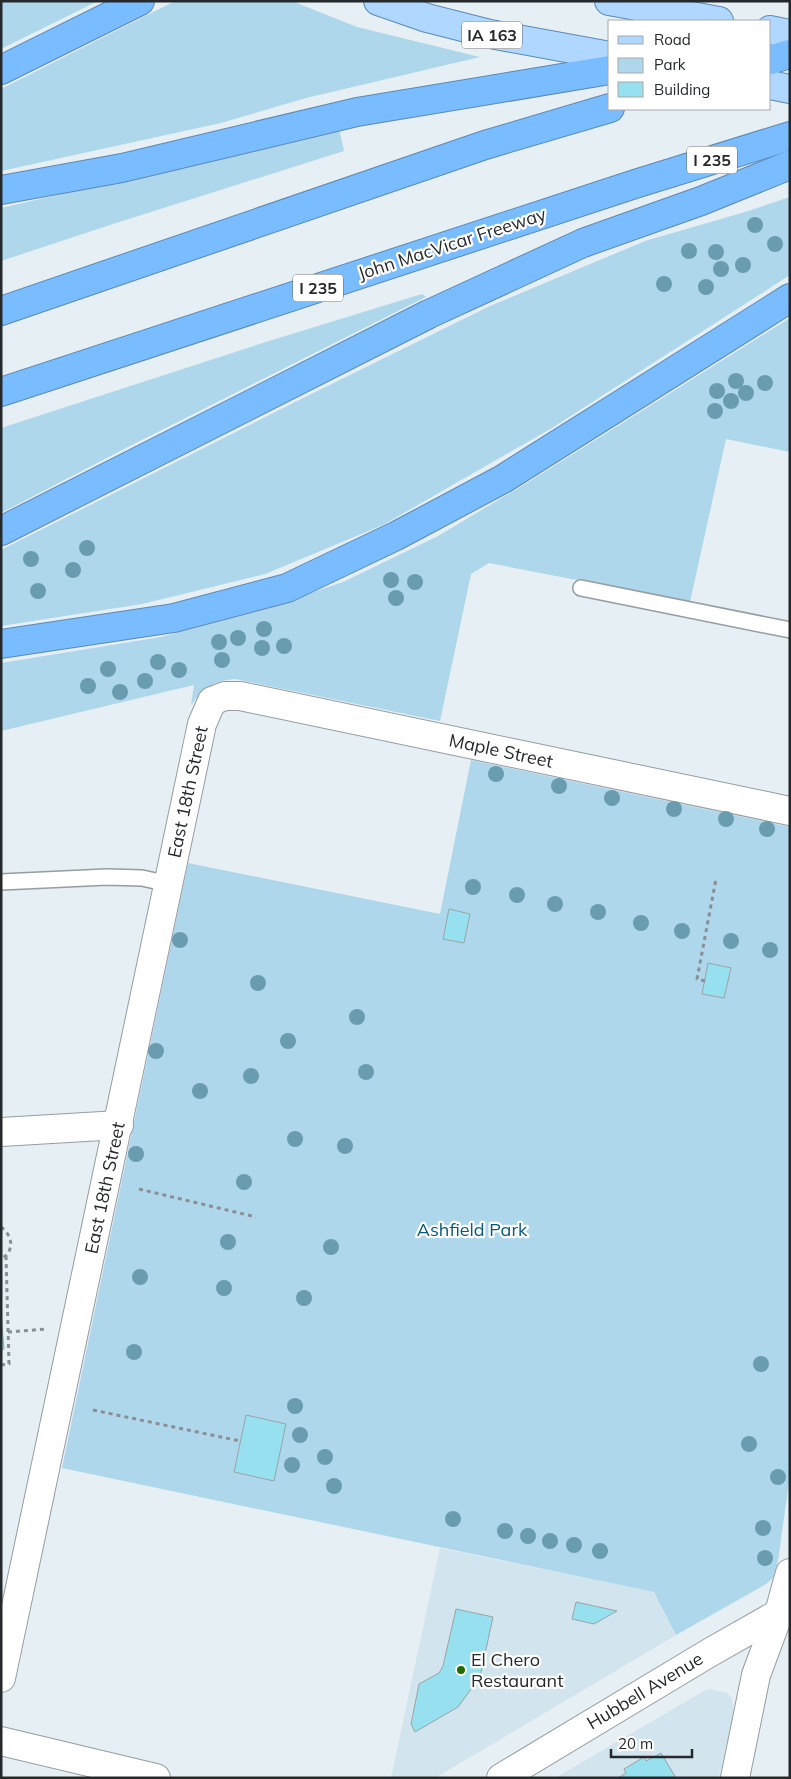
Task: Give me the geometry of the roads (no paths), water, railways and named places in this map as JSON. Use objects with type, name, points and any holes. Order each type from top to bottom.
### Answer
[{"type":"highway","points":[[1,70],[140,1]]},
{"type":"highway","points":[[771,43],[790,40]]},
{"type":"highway","points":[[771,60],[790,54]]},
{"type":"highway","points":[[1,190],[122,168],[356,112],[608,70]]},
{"type":"highway","points":[[1,311],[485,145],[608,109]]},
{"type":"highway","name":"John MacVicar Freeway","points":[[1,392],[635,184],[790,136]]},
{"type":"highway","points":[[1,531],[429,314],[583,243],[701,201],[790,165]]},
{"type":"highway","points":[[1,644],[174,618],[286,588],[396,536],[503,479],[790,298]]},
{"type":"main road","name":"IA 163","points":[[378,1],[427,18],[490,34],[608,56]]},
{"type":"main road","points":[[609,1],[714,20]]},
{"type":"main road","points":[[771,30],[790,34]]},
{"type":"main road","points":[[771,85],[790,89]]},
{"type":"street","name":"Maple Street","points":[[212,700],[225,696],[240,696],[790,811]]},
{"type":"street","name":"East 18th Street","points":[[1,1678],[7,1629],[119,1126],[202,724],[212,700]]},
{"type":"street","points":[[1,1132],[119,1126]]},
{"type":"street","points":[[735,1778],[756,1675],[784,1610],[790,1574]]},
{"type":"street","name":"Hubbell Avenue","points":[[501,1778],[784,1610]]},
{"type":"street","points":[[1,1741],[156,1778]]},
{"type":"lane","points":[[581,588],[790,630]]},
{"type":"lane","points":[[1,882],[107,877],[142,878],[168,884]]},
{"type":"place","name":"El Chero Restaurant","points":[[461,1670]]},
{"type":"park label","name":"Ashfield Park","points":[[472,1230]]}]
